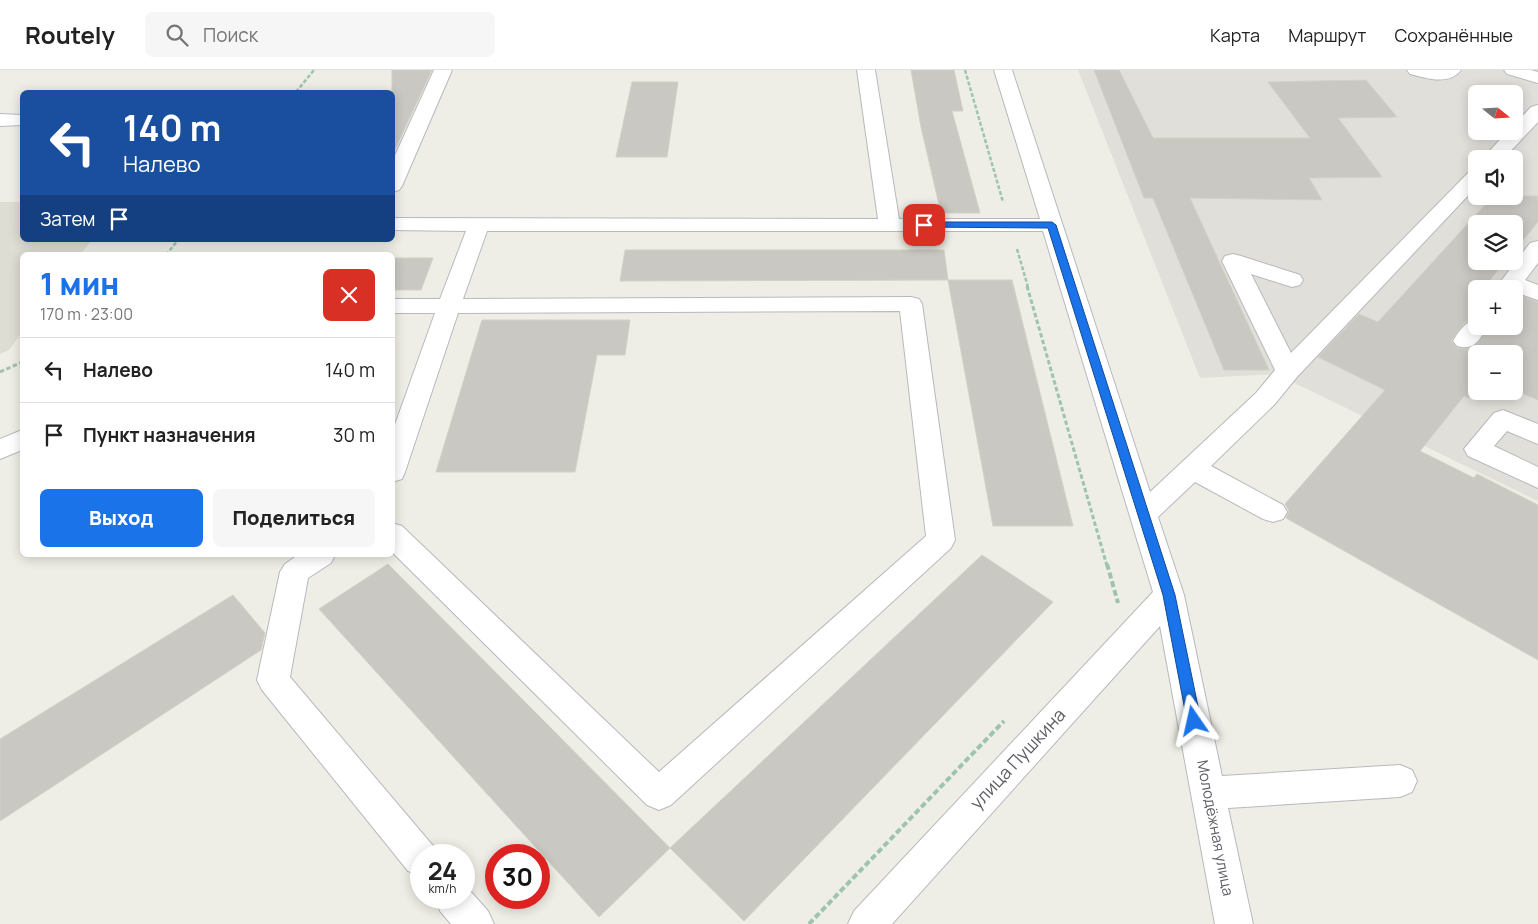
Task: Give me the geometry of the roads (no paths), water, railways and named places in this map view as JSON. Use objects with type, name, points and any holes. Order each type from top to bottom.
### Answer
[{"type":"street","points":[[395,179],[443,70]]},
{"type":"street","points":[[866,70],[889,225]]},
{"type":"street","name":"Молодёжная улица","points":[[1003,70],[1169,595],[1234,924]]},
{"type":"street","points":[[1416,70],[1444,75],[1452,70]]},
{"type":"street","points":[[1514,70],[1538,78]]},
{"type":"street","points":[[1501,150],[1538,111]]},
{"type":"street","points":[[0,120],[20,120]]},
{"type":"street","points":[[1144,514],[1266,399],[1288,372],[1468,184]]},
{"type":"street","points":[[395,224],[1052,225]]},
{"type":"street","points":[[395,463],[449,306],[480,225]]},
{"type":"street","points":[[1513,280],[1538,248]]},
{"type":"street","points":[[1288,372],[1233,261],[1292,280]]},
{"type":"street","points":[[1523,288],[1538,292]]},
{"type":"street","points":[[395,306],[911,304],[941,540],[659,794],[395,537]]},
{"type":"street","points":[[1538,436],[1504,419],[1477,449],[1538,478]]},
{"type":"street","points":[[0,450],[20,440]]},
{"type":"street","points":[[1192,468],[1273,512]]},
{"type":"street","points":[[318,557],[295,572],[273,680],[410,846]]},
{"type":"street","name":"улица Пушкина","points":[[867,924],[1169,595]]},
{"type":"street","points":[[1208,793],[1400,780]]}]
